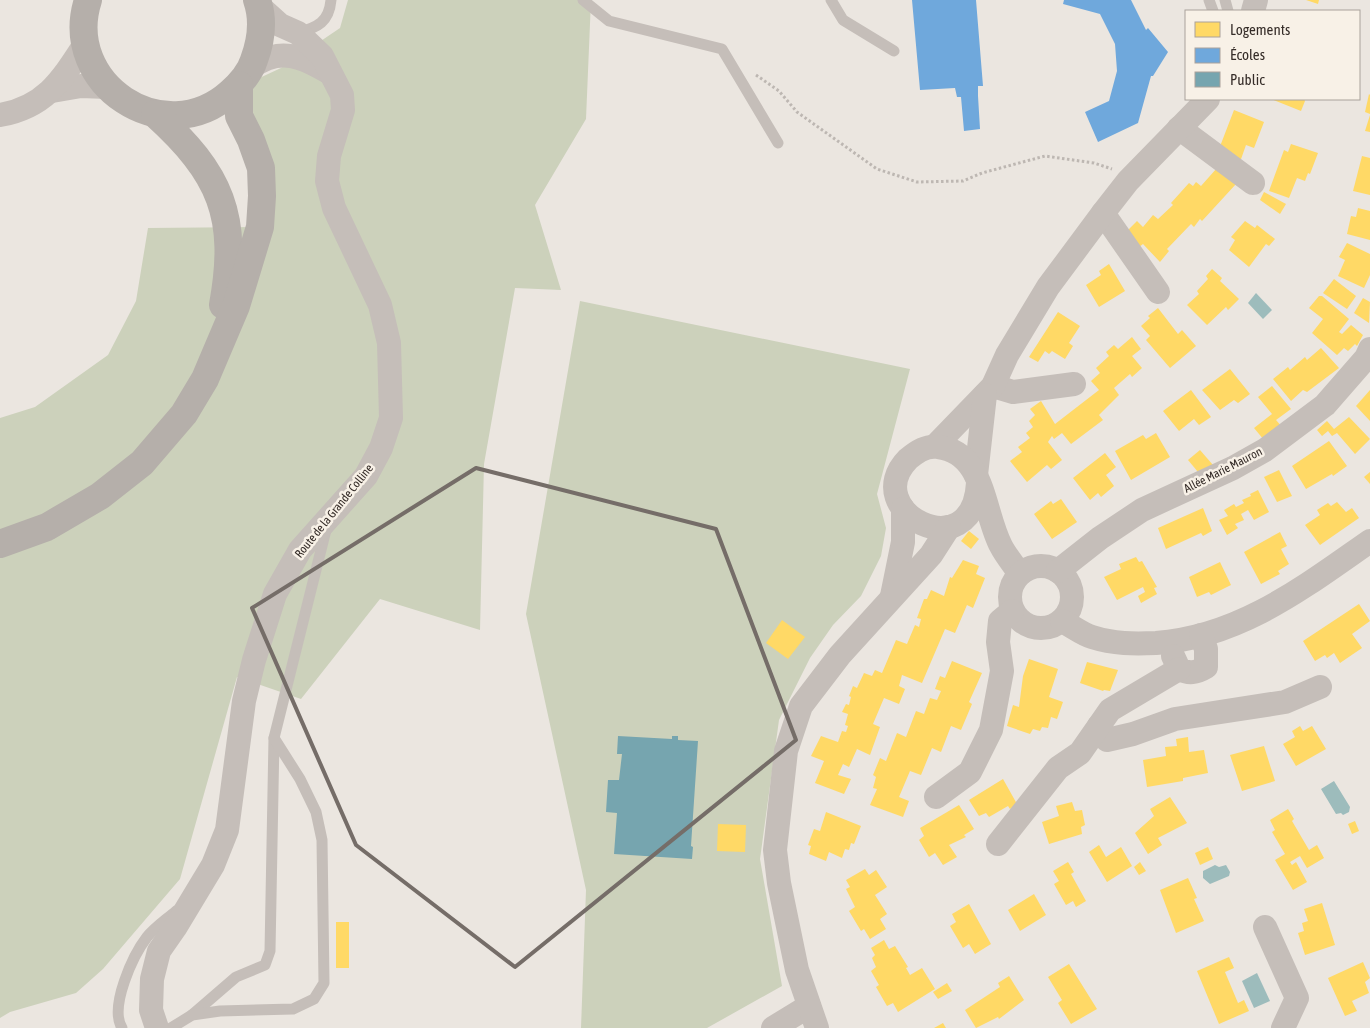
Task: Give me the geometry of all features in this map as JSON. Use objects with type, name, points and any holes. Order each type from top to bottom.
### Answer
[{"type":"main road","points":[[88,0],[84,13],[85,44],[93,67],[107,87],[129,104],[155,114],[178,116],[201,111],[222,100],[245,76],[259,48],[262,27],[258,3]]},
{"type":"main road","points":[[0,544],[47,527],[100,496],[142,463],[184,414],[205,379],[236,306],[260,227],[261,168],[251,140],[239,116],[245,76]]},
{"type":"main road","points":[[155,114],[183,139],[200,159],[210,176],[226,215],[229,237],[227,284],[219,327],[205,379]]},
{"type":"street","name":"Route de la Grande Colline","points":[[157,1028],[151,1010],[152,979],[159,951],[213,865],[226,830],[244,700],[254,660],[275,594],[300,550],[366,476],[381,448],[391,418],[392,380],[389,343],[380,305],[329,195],[326,167],[343,110],[342,95],[333,74],[322,56],[298,33],[280,25],[258,3]]},
{"type":"street","points":[[0,115],[18,112],[31,106],[52,90],[85,44]]},
{"type":"street","points":[[245,76],[263,58],[286,55],[314,63],[333,74]]},
{"type":"street","points":[[52,90],[82,86],[107,87]]},
{"type":"street","points":[[935,446],[989,390],[1007,355],[1048,287],[1103,213],[1133,176],[1207,100]]},
{"type":"street","points":[[1179,128],[1253,183]]},
{"type":"street","points":[[1103,213],[1158,292]]},
{"type":"street","name":"Allée Marie Mauron","points":[[1058,571],[1100,538],[1142,510],[1233,468],[1265,450],[1325,405],[1366,358],[1370,349]]},
{"type":"street","points":[[989,390],[1013,392],[1074,384]]},
{"type":"street","points":[[773,1028],[813,1017],[797,970],[779,883],[776,850],[786,751],[801,706],[840,656],[931,555],[956,523],[972,509],[977,497],[977,479],[989,390]]},
{"type":"street","points":[[892,597],[903,542],[903,509],[896,486],[904,463],[923,449],[935,446],[948,448],[960,454],[970,463],[1000,545],[1020,574]]},
{"type":"street","points":[[903,509],[912,519],[923,526],[936,528],[956,523],[1000,545]]},
{"type":"street","points":[[1062,621],[1090,637],[1116,643],[1171,642],[1201,636],[1249,620],[1291,597],[1370,541]]},
{"type":"street","points":[[1038,566],[1058,571],[1066,578],[1072,595],[1068,614],[1062,621],[1044,629],[1026,625],[1012,611],[1010,591],[1020,574],[1038,566]]},
{"type":"street","points":[[936,797],[970,772],[991,730],[1002,671],[998,642],[1000,621],[1012,611]]},
{"type":"street","points":[[1178,669],[1188,673],[1197,672],[1206,667],[1206,649],[1201,636]]},
{"type":"street","points":[[1171,642],[1178,669]]},
{"type":"street","points":[[998,844],[1058,768],[1080,753],[1110,710],[1178,669]]},
{"type":"street","points":[[1099,726],[1107,740],[1133,734],[1175,719],[1285,702],[1320,687]]},
{"type":"street","points":[[1265,928],[1297,998],[1283,1028]]},
{"type":"lane","points":[[298,33],[318,27],[325,21],[331,0]]},
{"type":"lane","points":[[583,0],[609,21],[722,49],[778,142]]},
{"type":"lane","points":[[831,0],[843,20],[894,51]]},
{"type":"lane","points":[[171,1028],[192,1015],[236,977],[265,964],[270,951],[274,738],[330,517]]},
{"type":"lane","points":[[192,1015],[220,1011],[293,1009],[314,999],[324,983],[322,840],[316,812],[300,779],[274,738]]},
{"type":"lane","points":[[122,1028],[119,1003],[124,980],[147,937],[196,894]]},
{"type":"path","points":[[750,70],[779,91],[797,112],[877,169],[917,182],[962,181],[991,170],[1045,156],[1094,163],[1133,176]]},
{"type":"highlighted area","points":[[476,468],[716,529],[796,740],[515,967],[356,845],[252,608]]},
{"type":"green space","points":[[348,0],[591,0],[586,119],[535,205],[561,290],[515,288],[484,464],[480,630],[380,599],[301,699],[237,677],[180,879],[103,969],[76,993],[10,1012],[0,1018],[0,418],[35,407],[108,355],[136,301],[148,228],[264,227],[247,116],[253,81],[281,68],[340,28]]},
{"type":"green space","points":[[580,301],[910,369],[877,494],[886,528],[881,556],[861,596],[833,625],[810,658],[779,720],[760,859],[782,986],[707,1028],[581,1028],[586,890],[526,614]]},
{"type":"water","points":[[1256,293],[1272,310],[1263,319],[1248,303]]},
{"type":"water","points":[[1334,781],[1350,807],[1349,812],[1343,815],[1341,813],[1336,814],[1321,789]]},
{"type":"water","points":[[1215,865],[1219,867],[1226,865],[1230,872],[1229,876],[1210,884],[1203,878],[1203,871]]},
{"type":"water","points":[[1257,973],[1270,1001],[1254,1008],[1242,981]]},
{"type":"building: Logements","points":[[1306,0],[1319,0],[1318,4]]},
{"type":"building: Logements","points":[[1370,95],[1370,114],[1365,112]]},
{"type":"building: Logements","points":[[1274,100],[1304,100],[1301,111]]},
{"type":"building: Logements","points":[[1234,110],[1264,122],[1254,148],[1246,145],[1240,162],[1219,149]]},
{"type":"building: Logements","points":[[1370,115],[1370,132],[1365,131]]},
{"type":"building: Logements","points":[[1291,144],[1318,153],[1310,174],[1308,173],[1305,181],[1297,178],[1289,198],[1269,191],[1284,150],[1288,152]]},
{"type":"building: Logements","points":[[1362,156],[1370,158],[1370,195],[1353,191]]},
{"type":"building: Logements","points":[[1217,168],[1236,184],[1202,221],[1200,219],[1194,227],[1191,224],[1167,249],[1169,251],[1160,262],[1143,244],[1139,247],[1126,232],[1137,221],[1143,227],[1153,215],[1158,219],[1173,205],[1171,203],[1189,183],[1193,186],[1196,182],[1201,186]]},
{"type":"building: Logements","points":[[1264,192],[1286,204],[1280,214],[1260,200]]},
{"type":"building: Logements","points":[[1358,208],[1370,211],[1370,240],[1347,234],[1351,216],[1356,217]]},
{"type":"building: Logements","points":[[1245,221],[1255,228],[1257,225],[1275,239],[1269,246],[1266,244],[1249,267],[1229,250],[1235,240],[1231,237]]},
{"type":"building: Logements","points":[[1347,243],[1370,254],[1370,275],[1364,288],[1338,276],[1345,260],[1339,257]]},
{"type":"building: Logements","points":[[1109,264],[1125,291],[1099,307],[1086,285],[1101,275],[1099,271]]},
{"type":"building: Logements","points":[[1212,269],[1222,278],[1220,281],[1239,299],[1228,310],[1226,307],[1207,325],[1187,305],[1199,294],[1197,291],[1208,279],[1206,276]]},
{"type":"building: Logements","points":[[1334,279],[1356,296],[1347,309],[1323,293]]},
{"type":"building: Logements","points":[[1319,296],[1322,296],[1349,319],[1339,332],[1342,334],[1351,325],[1363,335],[1357,346],[1355,344],[1348,351],[1344,348],[1337,355],[1312,333],[1323,319],[1309,308]]},
{"type":"building: Logements","points":[[1363,298],[1370,302],[1369,323],[1354,313]]},
{"type":"building: Logements","points":[[1158,308],[1178,334],[1182,330],[1196,346],[1170,368],[1146,340],[1150,336],[1141,326],[1150,318],[1148,316]]},
{"type":"building: Logements","points":[[1058,312],[1080,326],[1069,343],[1073,346],[1065,359],[1052,351],[1049,354],[1045,351],[1038,362],[1029,357]]},
{"type":"building: Logements","points":[[1132,337],[1141,349],[1132,356],[1142,368],[1132,377],[1130,374],[1114,388],[1119,395],[1099,415],[1103,420],[1071,444],[1062,433],[1054,439],[1052,436],[1048,442],[1062,460],[1051,469],[1047,465],[1027,482],[1010,461],[1022,452],[1018,447],[1030,438],[1026,433],[1033,427],[1029,421],[1035,415],[1030,409],[1041,401],[1055,424],[1099,390],[1091,381],[1100,373],[1096,368],[1109,356],[1106,352],[1114,345],[1118,349]]},
{"type":"building: Logements","points":[[1321,348],[1339,368],[1307,392],[1303,390],[1291,401],[1273,379],[1288,367],[1290,370],[1305,357],[1307,360]]},
{"type":"building: Logements","points":[[1230,369],[1250,394],[1238,403],[1234,400],[1220,410],[1202,390]]},
{"type":"building: Logements","points":[[1272,386],[1291,409],[1276,420],[1283,428],[1264,440],[1254,428],[1272,414],[1258,397]]},
{"type":"building: Logements","points":[[1191,390],[1211,417],[1199,425],[1194,419],[1179,431],[1163,411]]},
{"type":"building: Logements","points":[[1370,390],[1370,421],[1356,406]]},
{"type":"building: Logements","points":[[1349,417],[1370,439],[1355,454],[1337,433],[1332,436],[1328,431],[1322,436],[1317,430],[1327,421],[1334,429]]},
{"type":"building: Logements","points":[[1156,433],[1170,457],[1131,480],[1115,451],[1143,435],[1146,439]]},
{"type":"building: Logements","points":[[1329,441],[1347,466],[1333,476],[1332,474],[1306,489],[1292,466]]},
{"type":"building: Logements","points":[[1200,450],[1213,465],[1198,472],[1188,460]]},
{"type":"building: Logements","points":[[1105,453],[1116,467],[1106,475],[1114,486],[1101,497],[1098,493],[1090,500],[1073,478]]},
{"type":"building: Logements","points":[[1279,470],[1292,496],[1277,502],[1264,477]]},
{"type":"building: Logements","points":[[1370,472],[1370,484],[1364,477]]},
{"type":"building: Logements","points":[[1258,490],[1269,512],[1254,520],[1248,510],[1241,514],[1244,520],[1235,524],[1238,528],[1227,535],[1219,520],[1228,516],[1224,510],[1234,504],[1236,507],[1244,503],[1242,500]]},
{"type":"building: Logements","points":[[1061,499],[1077,522],[1052,539],[1034,514],[1051,501],[1053,504]]},
{"type":"building: Logements","points":[[1337,502],[1346,512],[1352,508],[1359,518],[1320,545],[1305,525],[1320,515],[1317,510],[1328,503],[1331,506]]},
{"type":"building: Logements","points":[[1203,508],[1212,531],[1203,536],[1201,533],[1166,549],[1158,528]]},
{"type":"building: Logements","points":[[969,531],[979,539],[971,549],[961,541]]},
{"type":"building: Logements","points":[[1280,532],[1287,546],[1281,549],[1289,564],[1278,571],[1280,574],[1261,584],[1244,552]]},
{"type":"building: Logements","points":[[1136,557],[1139,562],[1142,561],[1157,587],[1154,588],[1157,594],[1141,603],[1138,596],[1145,592],[1143,587],[1117,600],[1104,577],[1121,569],[1119,564]]},
{"type":"building: Logements","points":[[963,560],[979,566],[976,574],[985,578],[973,608],[967,605],[955,633],[945,629],[922,683],[902,675],[899,686],[905,689],[899,704],[884,698],[873,724],[880,727],[870,755],[857,749],[849,767],[843,764],[838,775],[851,779],[844,794],[815,783],[824,761],[811,756],[821,736],[838,742],[842,731],[846,732],[848,726],[845,725],[848,714],[842,712],[846,704],[849,705],[851,697],[849,696],[853,686],[857,688],[864,673],[872,676],[875,670],[882,673],[896,640],[907,644],[915,625],[919,627],[921,619],[917,618],[924,599],[927,599],[931,590],[944,596],[950,577],[952,578]]},
{"type":"building: Logements","points":[[1220,562],[1231,585],[1211,595],[1209,592],[1197,597],[1189,577]]},
{"type":"building: Logements","points":[[1359,604],[1370,621],[1352,634],[1362,648],[1340,663],[1334,653],[1327,658],[1325,655],[1315,661],[1303,641]]},
{"type":"building: Logements","points":[[782,620],[805,637],[788,659],[766,643]]},
{"type":"building: Logements","points":[[1029,659],[1058,669],[1049,697],[1063,702],[1057,719],[1051,717],[1048,728],[1042,727],[1040,731],[1033,729],[1030,734],[1007,726],[1013,705],[1019,707],[1023,676]]},
{"type":"building: Logements","points":[[952,661],[982,673],[969,702],[972,704],[961,730],[951,726],[941,752],[932,748],[921,775],[910,771],[899,797],[909,801],[903,817],[870,805],[877,789],[873,788],[876,777],[873,775],[880,758],[886,761],[897,733],[906,737],[916,711],[924,714],[930,698],[937,700],[941,691],[935,689],[940,676],[945,678]]},
{"type":"building: Logements","points":[[1087,662],[1118,670],[1110,691],[1103,691],[1080,683]]},
{"type":"building: Logements","points":[[1300,726],[1303,731],[1312,726],[1326,749],[1296,766],[1283,744],[1295,737],[1292,731]]},
{"type":"building: Logements","points":[[1188,737],[1189,752],[1204,750],[1208,773],[1183,778],[1183,781],[1147,787],[1143,760],[1166,756],[1165,747],[1177,746],[1176,739]]},
{"type":"building: Logements","points":[[1264,746],[1275,781],[1242,791],[1230,755]]},
{"type":"building: Logements","points":[[1003,779],[1017,804],[1010,809],[1008,806],[989,817],[986,813],[979,816],[969,800]]},
{"type":"building: Logements","points":[[1170,797],[1187,823],[1158,838],[1162,845],[1148,854],[1135,833],[1154,816],[1150,809]]},
{"type":"building: Logements","points":[[1072,802],[1075,811],[1082,810],[1085,825],[1081,827],[1082,834],[1049,844],[1042,822],[1059,816],[1056,806]]},
{"type":"building: Logements","points":[[959,805],[974,829],[964,835],[966,837],[949,845],[957,857],[943,865],[935,853],[929,857],[919,840],[924,836],[920,828]]},
{"type":"building: Logements","points":[[1288,809],[1294,819],[1292,821],[1309,850],[1317,845],[1324,858],[1307,868],[1300,856],[1290,862],[1292,865],[1296,862],[1307,882],[1293,890],[1275,860],[1285,854],[1272,832],[1275,830],[1270,820]]},
{"type":"building: Logements","points":[[826,812],[861,826],[854,844],[851,843],[849,850],[845,849],[842,858],[829,852],[826,861],[809,854],[811,846],[808,845],[814,829],[820,831]]},
{"type":"building: Logements","points":[[1355,821],[1359,831],[1352,834],[1348,824]]},
{"type":"building: Logements","points":[[718,824],[746,825],[745,852],[717,851]]},
{"type":"building: Logements","points":[[1099,845],[1106,857],[1121,847],[1132,866],[1107,882],[1089,852]]},
{"type":"building: Logements","points":[[1208,847],[1213,859],[1200,865],[1195,853]]},
{"type":"building: Logements","points":[[1068,862],[1074,872],[1071,874],[1086,901],[1076,907],[1073,901],[1066,905],[1054,884],[1059,881],[1053,871]]},
{"type":"building: Logements","points":[[1140,862],[1146,871],[1139,875],[1134,867]]},
{"type":"building: Logements","points":[[865,869],[869,875],[876,870],[887,887],[875,895],[887,914],[880,919],[886,929],[870,939],[864,929],[861,931],[849,911],[855,907],[846,889],[850,887],[846,880]]},
{"type":"building: Logements","points":[[1188,878],[1197,898],[1194,899],[1204,921],[1176,933],[1160,890]]},
{"type":"building: Logements","points":[[1034,894],[1046,915],[1020,931],[1008,910]]},
{"type":"building: Logements","points":[[1322,903],[1335,945],[1305,955],[1298,933],[1304,931],[1302,923],[1308,921],[1304,909]]},
{"type":"building: Logements","points":[[969,904],[991,944],[975,954],[969,944],[963,948],[950,926],[956,922],[952,914]]},
{"type":"building: Logements","points":[[336,922],[349,922],[349,968],[336,968]]},
{"type":"building: Logements","points":[[884,940],[889,949],[895,946],[908,967],[906,968],[910,975],[922,968],[935,989],[898,1012],[893,1003],[887,1006],[876,987],[879,985],[871,971],[876,967],[872,958],[875,955],[871,948]]},
{"type":"building: Logements","points":[[1229,957],[1234,968],[1225,972],[1238,1003],[1244,1000],[1249,1011],[1219,1024],[1197,971]]},
{"type":"building: Logements","points":[[1363,962],[1370,978],[1365,982],[1369,993],[1352,1001],[1357,1011],[1345,1016],[1328,978]]},
{"type":"building: Logements","points":[[1069,964],[1097,1009],[1071,1024],[1058,1003],[1062,1000],[1048,977]]},
{"type":"building: Logements","points":[[1009,976],[1024,1000],[999,1019],[998,1017],[976,1028],[965,1010],[1000,987],[998,983]]},
{"type":"building: Logements","points":[[947,983],[952,991],[938,999],[933,992]]},
{"type":"building: Logements","points":[[943,1023],[946,1028],[934,1028]]},
{"type":"building: Écoles","points":[[912,0],[976,0],[983,86],[978,86],[980,129],[964,131],[961,97],[957,97],[955,88],[920,90]]},
{"type":"building: Écoles","points":[[1064,0],[1131,0],[1146,30],[1148,28],[1168,52],[1153,76],[1151,76],[1138,123],[1098,142],[1085,112],[1109,101],[1117,71],[1115,44],[1100,14],[1063,4]]},
{"type":"building: Public","points":[[618,736],[672,739],[672,736],[678,736],[678,740],[698,741],[691,846],[693,847],[692,859],[614,854],[617,813],[606,812],[608,780],[619,780],[622,754],[617,754]]}]
